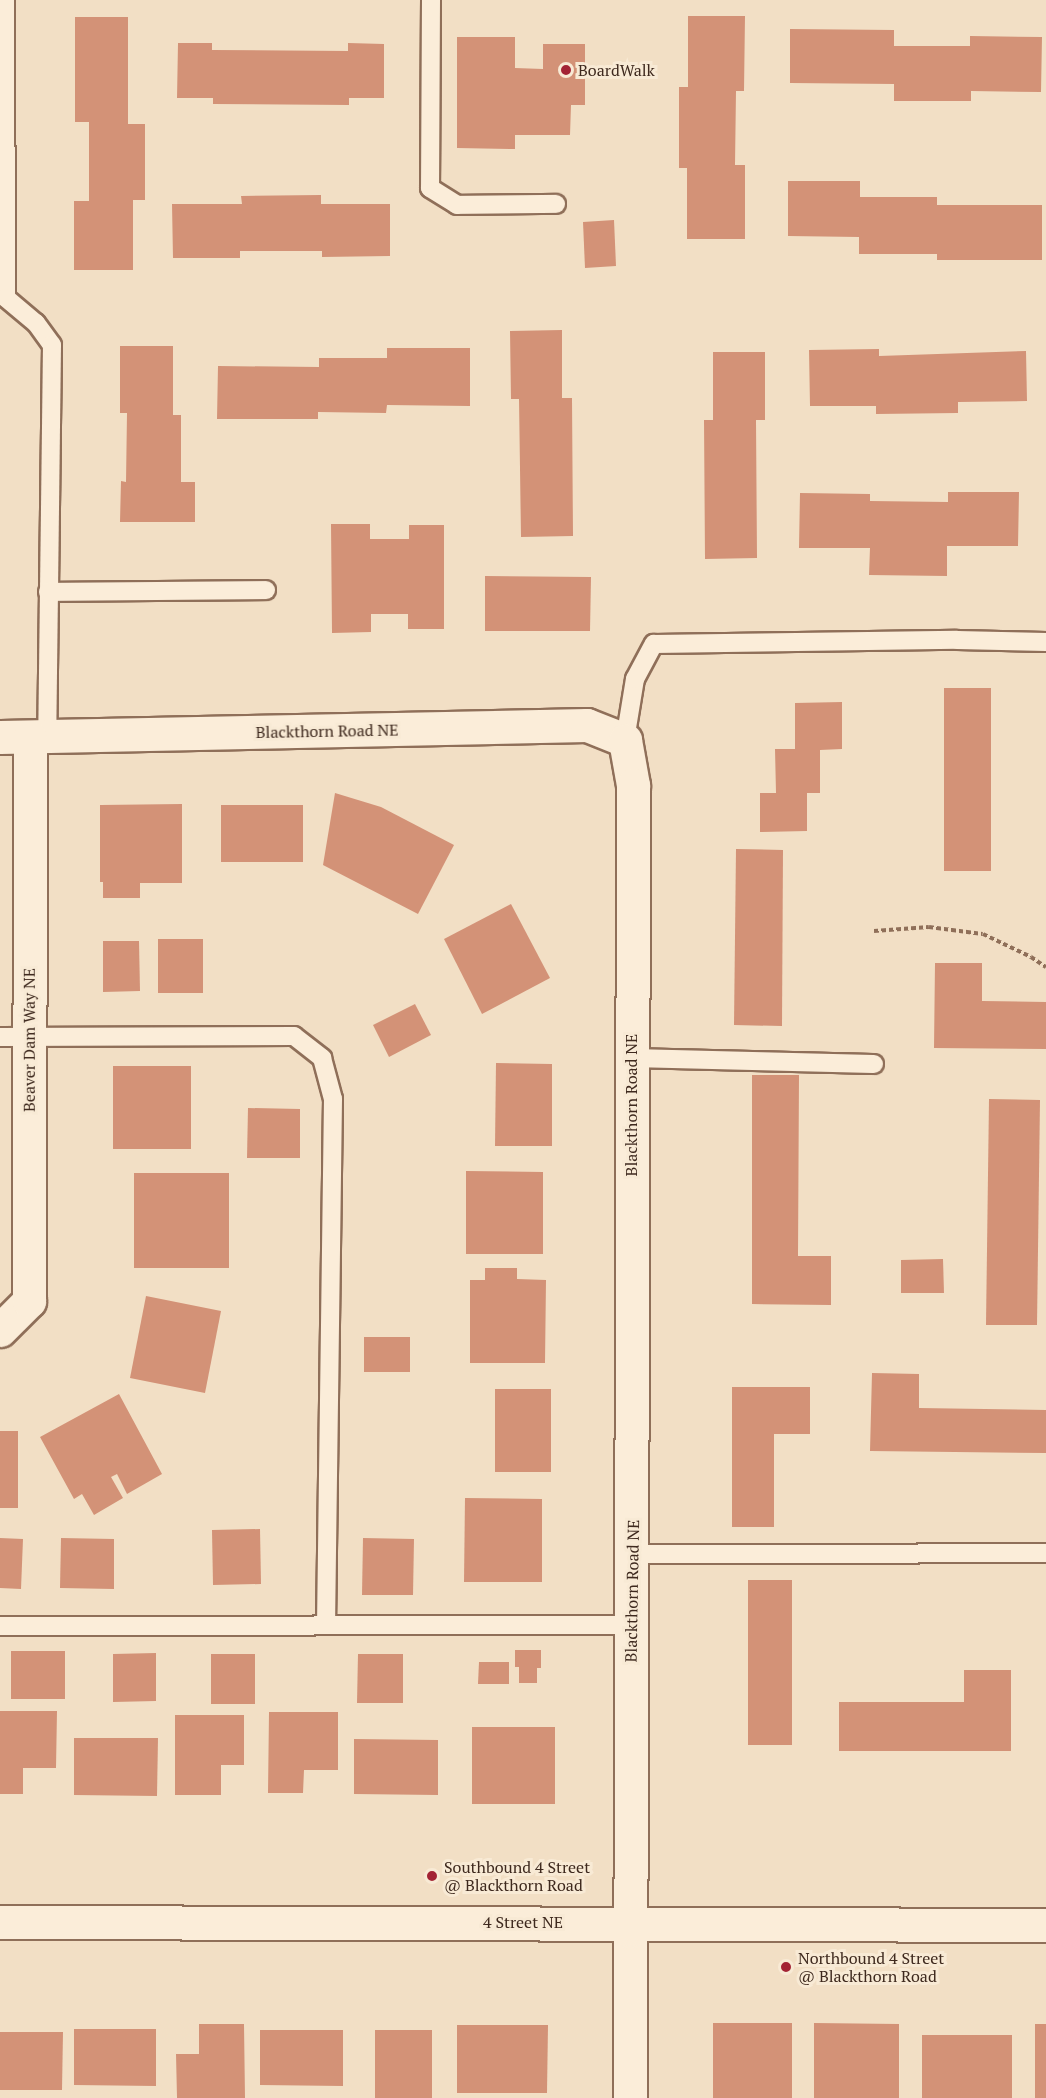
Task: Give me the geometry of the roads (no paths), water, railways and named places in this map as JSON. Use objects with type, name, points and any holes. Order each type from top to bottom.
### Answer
[{"type":"street","name":"Blackthorn Road NE","points":[[26,738],[587,725],[625,740],[633,785],[630,2098]]},
{"type":"street","name":"Beaver Dam Way NE","points":[[0,1330],[29,1301],[14,1036],[26,738]]},
{"type":"street","name":"4 Street NE","points":[[0,1922],[630,1922],[1046,1925]]},
{"type":"lane","points":[[5,0],[6,298],[36,323],[52,345],[48,592],[26,738]]},
{"type":"lane","points":[[431,0],[430,188],[457,205],[556,204]]},
{"type":"lane","points":[[48,592],[266,590]]},
{"type":"lane","points":[[625,740],[635,679],[654,644],[957,640],[1046,642]]},
{"type":"lane","points":[[14,1036],[294,1036],[322,1058],[333,1099],[326,1624]]},
{"type":"lane","points":[[631,1058],[874,1064]]},
{"type":"lane","points":[[633,1554],[1046,1553]]},
{"type":"lane","points":[[0,1626],[631,1625]]},
{"type":"place","name":"BoardWalk","points":[[566,70]]},
{"type":"place","name":"Southbound 4 Street @ Blackthorn Road","points":[[432,1876]]},
{"type":"place","name":"Northbound 4 Street @ Blackthorn Road","points":[[786,1967]]}]
